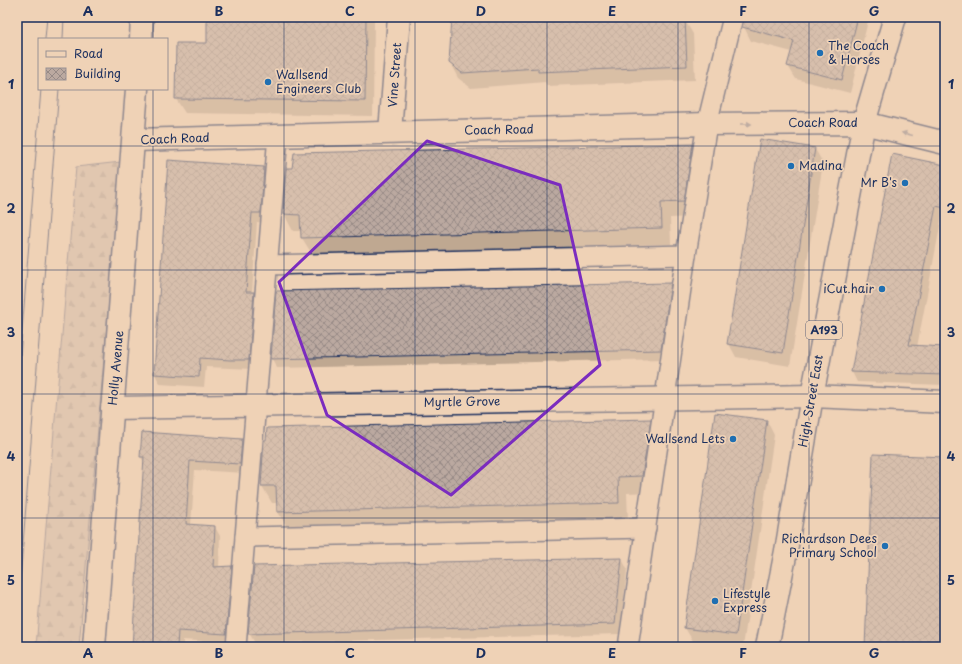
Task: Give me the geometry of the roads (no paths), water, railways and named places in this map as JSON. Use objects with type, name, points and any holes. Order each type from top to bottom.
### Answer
[{"type":"street","points":[[141,38],[142,17]]},
{"type":"street","name":"Vine Street","points":[[390,132],[399,17]]},
{"type":"street","name":"High Street East","points":[[767,647],[786,551],[812,396],[864,123],[895,17]]},
{"type":"street","name":"Holly Avenue","points":[[94,647],[137,90]]},
{"type":"street","name":"Coach Road","points":[[134,140],[707,124],[864,123],[945,144]]},
{"type":"street","name":"Myrtle Grove","points":[[112,408],[812,396],[945,402]]},
{"type":"lane","points":[[628,647],[707,124],[734,17]]},
{"type":"lane","points":[[236,647],[278,135]]},
{"type":"lane","points":[[267,265],[686,255]]},
{"type":"lane","points":[[245,537],[646,528]]},
{"type":"tram line","points":[[45,38],[47,17]]},
{"type":"tram line","points":[[63,38],[64,17]]},
{"type":"tram line","points":[[17,396],[41,90]]},
{"type":"tram line","points":[[17,619],[59,90]]},
{"type":"place","name":"The Coach & Horses","points":[[820,53]]},
{"type":"place","name":"Wallsend Engineers Club","points":[[268,82]]},
{"type":"place","name":"Madina","points":[[791,166]]},
{"type":"place","name":"Mr B's","points":[[905,183]]},
{"type":"place","name":"iCut.hair","points":[[882,289]]},
{"type":"place","name":"Wallsend Lets","points":[[733,439]]},
{"type":"place","name":"Richardson Dees Primary School","points":[[885,546]]},
{"type":"place","name":"Lifestyle Express","points":[[715,601]]}]
